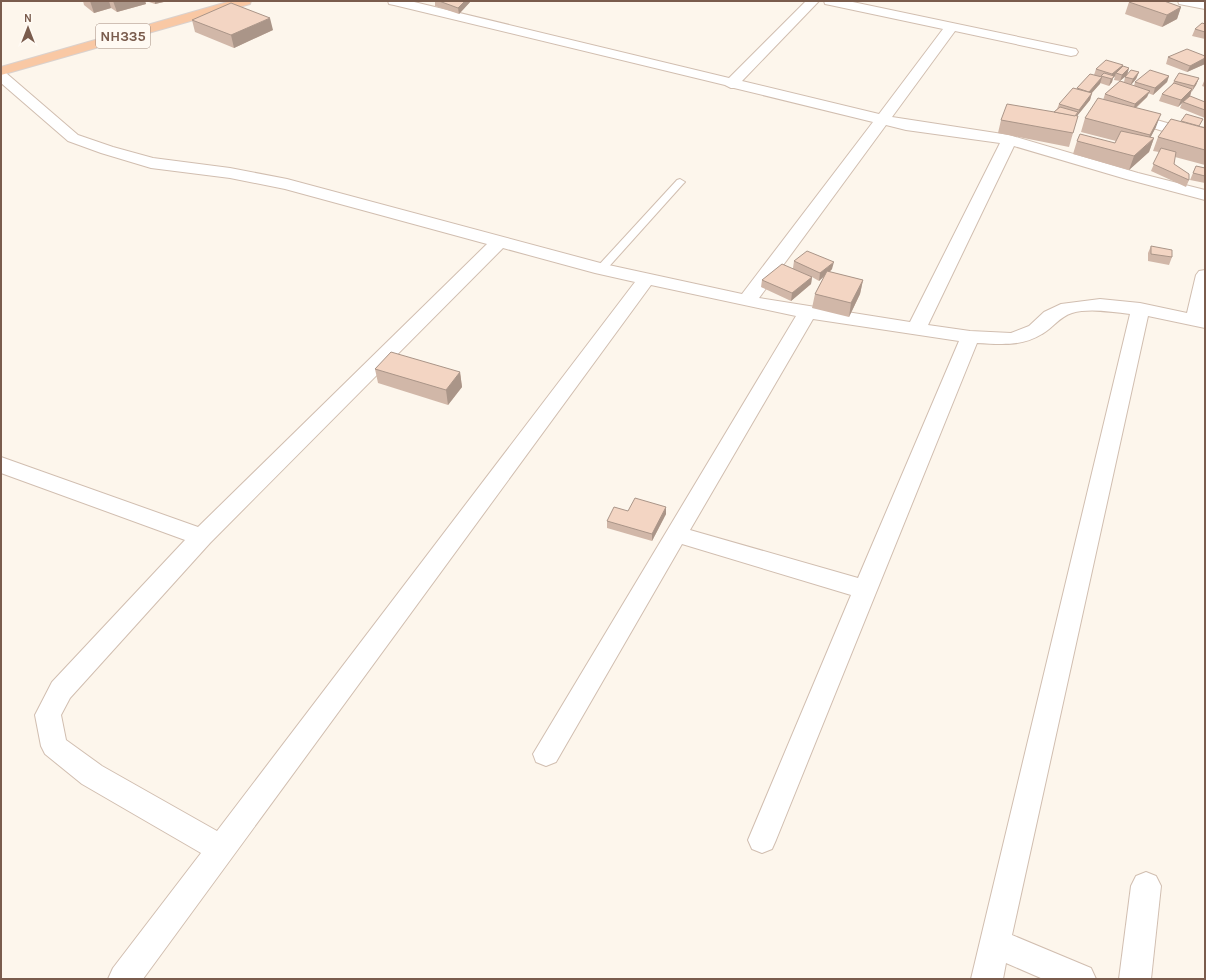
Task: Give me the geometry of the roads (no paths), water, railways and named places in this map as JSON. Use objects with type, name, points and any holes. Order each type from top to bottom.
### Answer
[{"type":"highway","name":"NH335","points":[[1,60],[208,1]]},
{"type":"highway","name":"NH335","points":[[1,71],[245,1]]},
{"type":"street","points":[[394,1],[881,120],[933,130],[970,133],[1008,140],[1132,176],[1205,195]]},
{"type":"street","points":[[731,84],[813,1]]},
{"type":"street","points":[[830,1],[1071,52]]},
{"type":"street","points":[[1184,1],[1205,5]]},
{"type":"street","points":[[747,301],[952,26]]},
{"type":"street","points":[[1,76],[73,138],[151,163],[230,173],[287,184],[601,269],[747,301],[807,312],[970,337],[1013,339],[1036,330],[1051,316],[1068,308],[1100,305],[1140,309],[1200,321],[1205,275]]},
{"type":"street","points":[[1118,112],[1205,139]]},
{"type":"street","points":[[916,329],[1008,140]]},
{"type":"street","points":[[221,849],[92,775],[54,746],[48,715],[61,690],[202,537],[499,242]]},
{"type":"street","points":[[124,979],[647,279]]},
{"type":"street","points":[[987,979],[1140,309]]},
{"type":"street","points":[[546,754],[807,312]]},
{"type":"street","points":[[762,840],[970,337]]},
{"type":"street","points":[[1,465],[202,537]]},
{"type":"street","points":[[676,534],[866,590]]},
{"type":"street","points":[[1134,979],[1146,886]]},
{"type":"street","points":[[996,943],[1080,979]]},
{"type":"lane","points":[[601,269],[680,182]]}]
